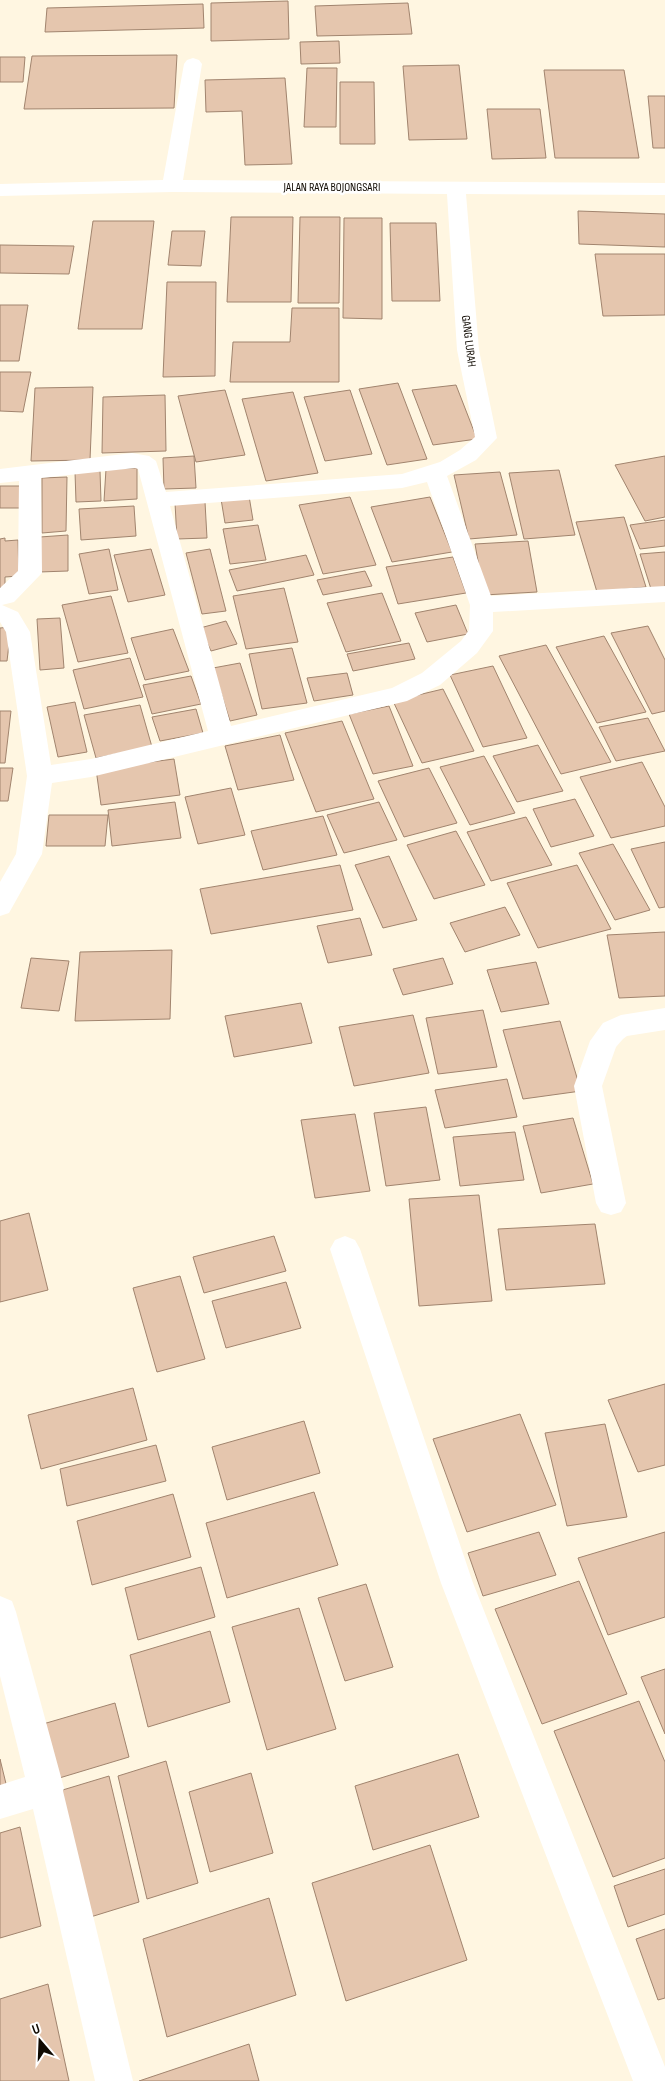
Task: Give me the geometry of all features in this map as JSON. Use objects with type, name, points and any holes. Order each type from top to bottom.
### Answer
[{"type":"street","points":[[172,186],[193,64]]},
{"type":"street","name":"JALAN RAYA BOJONGSARI","points":[[0,190],[172,186],[665,189]]},
{"type":"street","name":"GANG LURAH","points":[[438,472],[464,459],[486,438],[468,350],[456,187]]},
{"type":"street","points":[[0,476],[132,460],[141,461],[148,466],[222,737]]},
{"type":"street","points":[[40,776],[91,768],[398,695],[431,679],[470,647],[481,631],[482,605],[438,472],[385,483],[166,499],[156,497]]},
{"type":"street","points":[[0,598],[6,596],[30,573],[30,473]]},
{"type":"street","points":[[482,605],[665,594]]},
{"type":"street","points":[[0,613],[7,614],[15,622],[18,632],[40,776],[30,854],[0,906]]},
{"type":"street","points":[[611,1203],[588,1086],[604,1041],[613,1031],[621,1026],[665,1019]]},
{"type":"street","points":[[345,1249],[457,1583],[652,2081]]},
{"type":"street","points":[[0,1612],[47,1788],[92,1976],[114,2081]]},
{"type":"street","points":[[0,1802],[47,1788]]},
{"type":"building","points":[[288,1],[289,39],[211,41],[211,3]]},
{"type":"building","points":[[408,3],[412,34],[317,36],[315,6]]},
{"type":"building","points":[[203,4],[204,28],[45,32],[47,8]]},
{"type":"building","points":[[339,41],[340,63],[301,64],[300,42]]},
{"type":"building","points":[[177,55],[174,108],[24,109],[32,56]]},
{"type":"building","points":[[0,57],[25,57],[23,82],[0,82]]},
{"type":"building","points":[[459,65],[467,139],[409,140],[403,66]]},
{"type":"building","points":[[307,68],[337,68],[336,127],[304,127]]},
{"type":"building","points":[[544,70],[624,70],[639,158],[555,158]]},
{"type":"building","points":[[285,78],[292,164],[245,165],[242,111],[206,112],[205,80]]},
{"type":"building","points":[[340,82],[374,82],[375,144],[340,144]]},
{"type":"building","points":[[648,96],[665,96],[665,148],[653,148]]},
{"type":"building","points":[[487,109],[540,109],[546,158],[492,159]]},
{"type":"building","points":[[578,211],[665,214],[665,247],[579,244]]},
{"type":"building","points":[[231,217],[293,217],[291,302],[227,302]]},
{"type":"building","points":[[300,217],[340,217],[339,303],[298,303]]},
{"type":"building","points":[[344,218],[382,218],[382,319],[343,318]]},
{"type":"building","points":[[93,221],[154,221],[142,329],[78,329]]},
{"type":"building","points":[[390,223],[436,223],[440,301],[392,301]]},
{"type":"building","points":[[172,231],[205,231],[201,266],[168,265]]},
{"type":"building","points":[[0,245],[74,246],[69,274],[0,273]]},
{"type":"building","points":[[595,254],[665,254],[665,315],[603,316]]},
{"type":"building","points":[[167,282],[216,282],[215,376],[163,377]]},
{"type":"building","points":[[0,305],[28,305],[19,361],[0,361]]},
{"type":"building","points":[[292,308],[339,308],[339,382],[230,382],[233,342],[290,342]]},
{"type":"building","points":[[0,372],[31,372],[23,412],[0,411]]},
{"type":"building","points":[[398,383],[427,459],[387,465],[359,389]]},
{"type":"building","points":[[456,385],[477,439],[433,445],[412,390]]},
{"type":"building","points":[[93,387],[90,460],[31,461],[35,388]]},
{"type":"building","points":[[225,390],[245,455],[196,462],[178,396]]},
{"type":"building","points":[[350,390],[372,454],[325,461],[304,397]]},
{"type":"building","points":[[293,392],[318,473],[266,481],[242,399]]},
{"type":"building","points":[[165,395],[166,451],[102,453],[103,397]]},
{"type":"building","points":[[194,456],[196,488],[164,489],[163,458]]},
{"type":"building","points":[[665,456],[665,517],[645,521],[615,465]]},
{"type":"building","points":[[137,468],[137,499],[104,501],[106,469]]},
{"type":"building","points":[[559,470],[575,535],[524,539],[509,473]]},
{"type":"building","points":[[100,471],[101,501],[76,502],[75,472]]},
{"type":"building","points":[[500,472],[517,535],[469,539],[454,475]]},
{"type":"building","points":[[67,477],[66,531],[42,533],[42,478]]},
{"type":"building","points":[[0,486],[26,486],[23,508],[0,508]]},
{"type":"building","points":[[249,496],[253,520],[225,523],[221,499]]},
{"type":"building","points":[[350,497],[376,565],[323,574],[299,505]]},
{"type":"building","points":[[430,497],[452,552],[392,562],[371,507]]},
{"type":"building","points":[[205,502],[207,538],[177,539],[175,503]]},
{"type":"building","points":[[134,506],[136,536],[81,540],[79,509]]},
{"type":"building","points":[[624,517],[646,587],[597,592],[576,522]]},
{"type":"building","points":[[665,520],[665,546],[640,549],[630,525]]},
{"type":"building","points":[[258,525],[266,560],[230,564],[223,529]]},
{"type":"building","points":[[68,535],[68,571],[39,572],[40,537]]},
{"type":"building","points":[[5,538],[5,541],[18,540],[19,576],[5,577],[5,587],[0,588],[0,539]]},
{"type":"building","points":[[528,541],[537,592],[484,595],[475,544]]},
{"type":"building","points":[[109,549],[118,590],[89,594],[79,554]]},
{"type":"building","points":[[151,549],[165,595],[128,602],[114,555]]},
{"type":"building","points":[[210,549],[226,611],[202,614],[186,553]]},
{"type":"building","points":[[665,552],[665,587],[651,589],[640,554]]},
{"type":"building","points":[[306,555],[314,575],[237,591],[229,570]]},
{"type":"building","points":[[453,557],[466,593],[398,604],[386,567]]},
{"type":"building","points":[[365,571],[372,586],[323,595],[317,580]]},
{"type":"building","points":[[284,588],[298,642],[246,649],[233,596]]},
{"type":"building","points":[[382,593],[401,641],[346,652],[327,603]]},
{"type":"building","points":[[111,596],[128,653],[78,662],[62,605]]},
{"type":"building","points":[[456,605],[468,634],[427,642],[415,613]]},
{"type":"building","points":[[60,618],[64,668],[40,670],[37,619]]},
{"type":"building","points":[[226,621],[237,644],[211,651],[200,628]]},
{"type":"building","points":[[648,626],[665,660],[665,711],[652,714],[611,633]]},
{"type":"building","points":[[11,627],[7,661],[0,661],[0,628]]},
{"type":"building","points":[[173,629],[189,671],[145,680],[131,638]]},
{"type":"building","points":[[604,636],[646,712],[597,723],[556,647]]},
{"type":"building","points":[[409,643],[415,659],[353,671],[347,654]]},
{"type":"building","points":[[546,645],[611,762],[561,774],[499,656]]},
{"type":"building","points":[[292,648],[307,703],[262,709],[249,654]]},
{"type":"building","points":[[130,658],[143,697],[84,709],[73,670]]},
{"type":"building","points":[[240,663],[257,715],[230,721],[213,668]]},
{"type":"building","points":[[493,666],[527,738],[483,747],[450,675]]},
{"type":"building","points":[[347,673],[353,695],[314,701],[307,678]]},
{"type":"building","points":[[191,676],[201,704],[152,714],[143,685]]},
{"type":"building","points":[[443,689],[474,751],[422,763],[393,701]]},
{"type":"building","points":[[75,702],[87,752],[58,757],[47,707]]},
{"type":"building","points":[[140,705],[152,747],[96,758],[84,715]]},
{"type":"building","points":[[389,706],[413,766],[373,774],[349,714]]},
{"type":"building","points":[[196,709],[203,733],[160,741],[152,717]]},
{"type":"building","points":[[0,711],[11,711],[5,763],[0,763]]},
{"type":"building","points":[[648,718],[665,751],[616,761],[599,727]]},
{"type":"building","points":[[342,721],[374,799],[316,812],[285,733]]},
{"type":"building","points":[[280,735],[294,780],[238,790],[225,746]]},
{"type":"building","points":[[538,745],[563,791],[517,802],[493,756]]},
{"type":"building","points":[[484,756],[515,813],[470,825],[440,767]]},
{"type":"building","points":[[174,759],[180,795],[101,805],[96,769]]},
{"type":"building","points":[[642,762],[665,807],[665,826],[611,838],[580,777]]},
{"type":"building","points":[[0,768],[13,768],[8,801],[0,801]]},
{"type":"building","points":[[429,768],[457,823],[404,837],[378,781]]},
{"type":"building","points":[[231,788],[245,835],[198,844],[185,797]]},
{"type":"building","points":[[575,799],[594,836],[551,847],[533,809]]},
{"type":"building","points":[[175,802],[181,838],[112,846],[108,810]]},
{"type":"building","points":[[379,802],[397,840],[344,853],[327,815]]},
{"type":"building","points":[[49,815],[108,815],[105,846],[46,846]]},
{"type":"building","points":[[323,816],[337,855],[263,870],[251,831]]},
{"type":"building","points":[[526,817],[552,865],[491,881],[467,832]]},
{"type":"building","points":[[456,831],[485,885],[434,899],[407,845]]},
{"type":"building","points":[[665,842],[665,907],[659,908],[631,849]]},
{"type":"building","points":[[613,844],[650,910],[615,920],[579,853]]},
{"type":"building","points":[[389,856],[417,920],[383,928],[355,865]]},
{"type":"building","points":[[340,865],[353,910],[211,934],[200,889]]},
{"type":"building","points":[[577,865],[611,929],[538,948],[507,883]]},
{"type":"building","points":[[505,907],[520,935],[465,952],[450,923]]},
{"type":"building","points":[[360,918],[372,955],[328,963],[317,926]]},
{"type":"building","points":[[665,932],[665,996],[619,998],[607,935]]},
{"type":"building","points":[[172,950],[170,1019],[75,1021],[80,952]]},
{"type":"building","points":[[31,958],[69,961],[59,1011],[21,1008]]},
{"type":"building","points":[[443,958],[453,984],[403,995],[393,969]]},
{"type":"building","points":[[536,962],[549,1004],[501,1012],[487,970]]},
{"type":"building","points":[[301,1003],[312,1043],[234,1057],[225,1016]]},
{"type":"building","points":[[483,1010],[497,1067],[438,1074],[426,1018]]},
{"type":"building","points":[[413,1015],[429,1073],[354,1086],[339,1027]]},
{"type":"building","points":[[560,1021],[581,1091],[523,1099],[503,1030]]},
{"type":"building","points":[[507,1079],[517,1117],[445,1128],[435,1090]]},
{"type":"building","points":[[426,1107],[440,1180],[386,1186],[374,1113]]},
{"type":"building","points":[[355,1114],[370,1191],[315,1198],[301,1120]]},
{"type":"building","points":[[573,1118],[593,1184],[541,1193],[523,1126]]},
{"type":"building","points":[[515,1132],[524,1180],[460,1186],[453,1137]]},
{"type":"building","points":[[479,1195],[492,1301],[419,1306],[409,1199]]},
{"type":"building","points":[[29,1213],[48,1290],[0,1302],[0,1221]]},
{"type":"building","points":[[595,1224],[605,1284],[506,1290],[498,1229]]},
{"type":"building","points":[[274,1236],[286,1271],[204,1293],[193,1257]]},
{"type":"building","points":[[180,1276],[205,1359],[157,1372],[133,1288]]},
{"type":"building","points":[[286,1282],[301,1328],[226,1348],[212,1301]]},
{"type":"building","points":[[665,1384],[665,1465],[638,1472],[608,1400]]},
{"type":"building","points":[[133,1388],[147,1440],[41,1469],[28,1415]]},
{"type":"building","points":[[520,1414],[556,1505],[467,1532],[433,1439]]},
{"type":"building","points":[[304,1421],[320,1473],[227,1500],[212,1447]]},
{"type":"building","points":[[605,1424],[627,1517],[567,1526],[545,1433]]},
{"type":"building","points":[[156,1445],[166,1481],[67,1506],[60,1469]]},
{"type":"building","points":[[314,1492],[338,1565],[227,1598],[206,1523]]},
{"type":"building","points":[[173,1494],[191,1557],[92,1585],[77,1521]]},
{"type":"building","points":[[539,1532],[556,1575],[483,1596],[468,1553]]},
{"type":"building","points":[[665,1532],[665,1617],[608,1635],[578,1558]]},
{"type":"building","points":[[201,1567],[215,1617],[138,1640],[125,1588]]},
{"type":"building","points":[[579,1581],[627,1694],[542,1724],[495,1609]]},
{"type":"building","points":[[366,1584],[393,1667],[345,1681],[318,1598]]},
{"type":"building","points":[[299,1608],[336,1729],[267,1750],[232,1627]]},
{"type":"building","points":[[210,1631],[230,1702],[148,1727],[130,1655]]},
{"type":"building","points":[[665,1669],[665,1734],[641,1677]]},
{"type":"building","points":[[639,1701],[665,1762],[665,1858],[613,1877],[554,1731]]},
{"type":"building","points":[[115,1703],[129,1757],[56,1779],[43,1724]]},
{"type":"building","points":[[458,1754],[479,1817],[373,1850],[355,1786]]},
{"type":"building","points":[[0,1759],[8,1792],[0,1794]]},
{"type":"building","points":[[166,1761],[198,1883],[147,1899],[118,1776]]},
{"type":"building","points":[[251,1773],[273,1853],[210,1872],[189,1792]]},
{"type":"building","points":[[109,1776],[139,1902],[84,1919],[56,1792]]},
{"type":"building","points":[[20,1827],[41,1926],[0,1938],[0,1833]]},
{"type":"building","points":[[430,1845],[467,1960],[346,2001],[312,1883]]},
{"type":"building","points":[[665,1869],[665,1914],[628,1927],[614,1886]]},
{"type":"building","points":[[269,1898],[296,1995],[167,2037],[143,1939]]},
{"type":"building","points":[[665,1929],[665,1998],[658,2000],[636,1939]]},
{"type":"building","points":[[48,1984],[69,2081],[0,2081],[0,1999]]},
{"type":"building","points":[[249,2044],[259,2081],[139,2081]]}]
